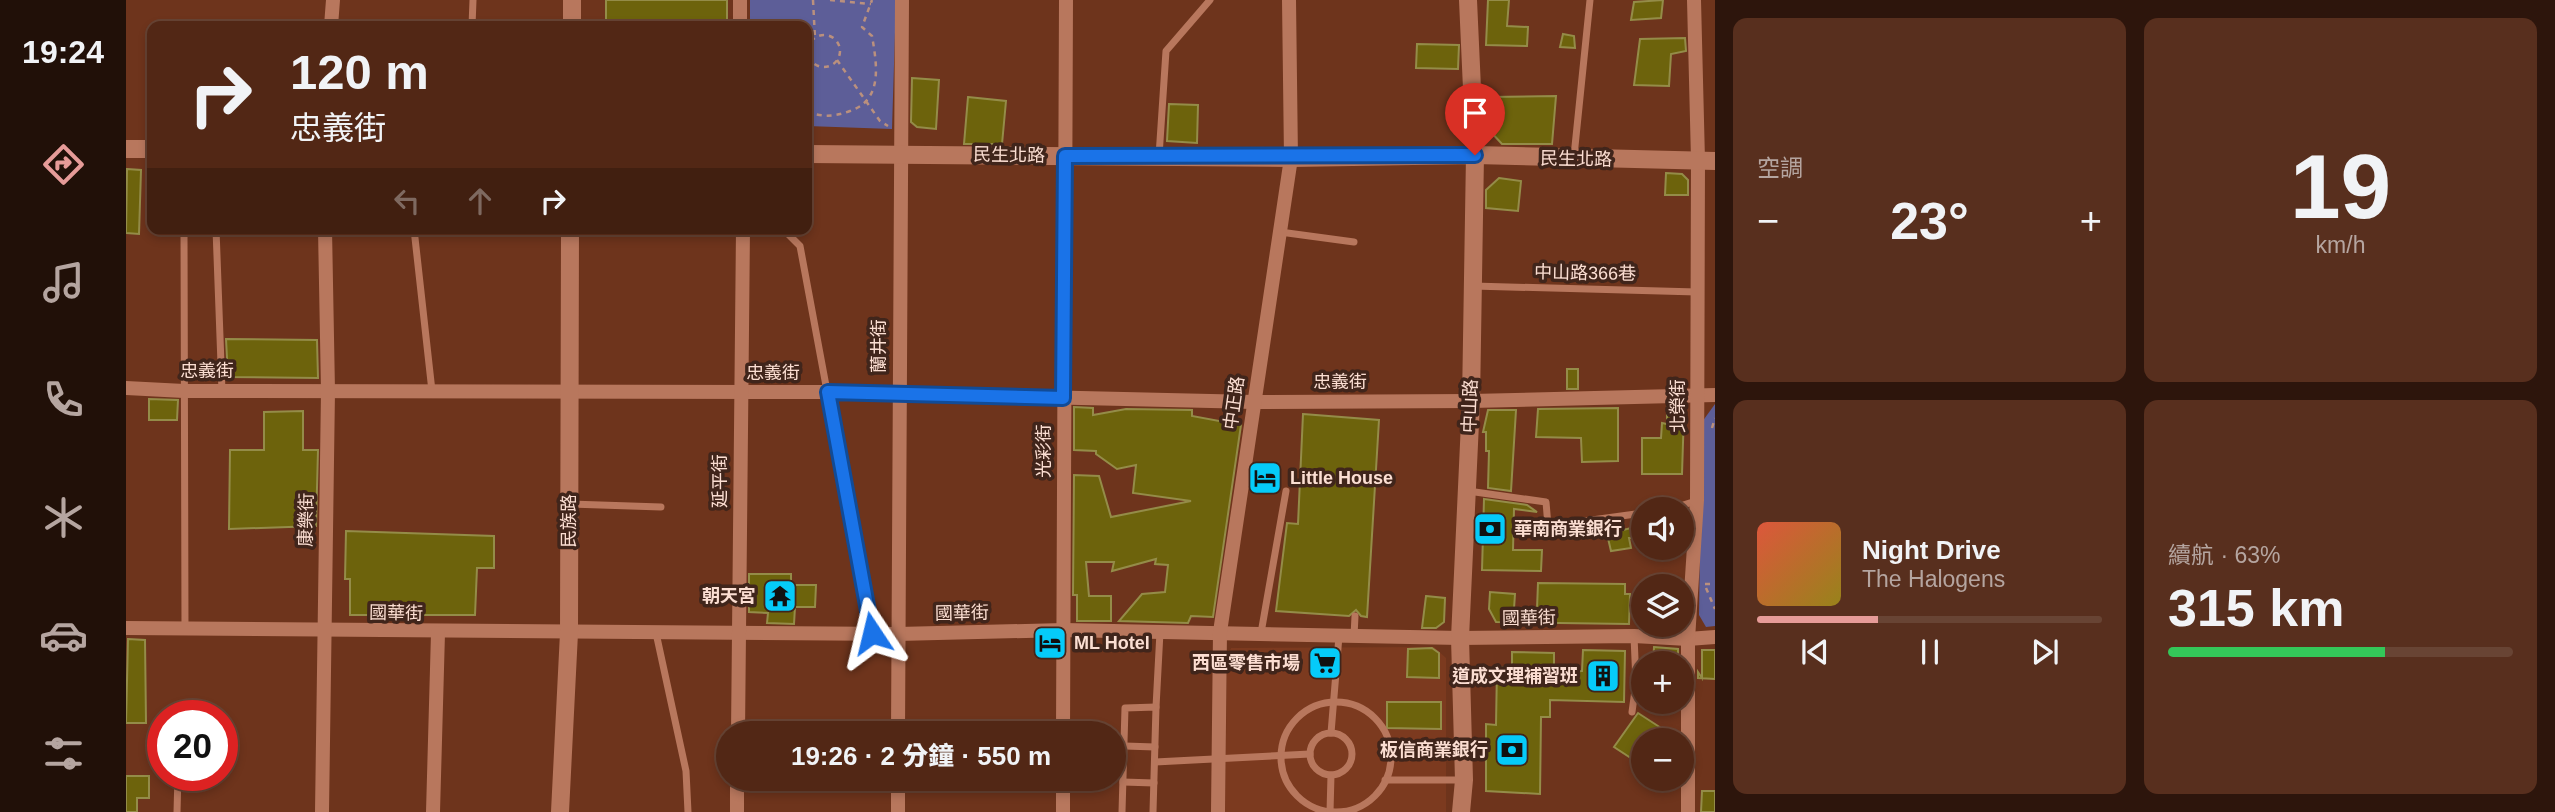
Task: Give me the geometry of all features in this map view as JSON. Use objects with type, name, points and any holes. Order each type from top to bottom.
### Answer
[{"type":"main road","points":[[572,0],[572,21]]},
{"type":"main road","name":"中山路","points":[[1461,812],[1464,780],[1460,638],[1471,401],[1475,155],[1468,0]]},
{"type":"main road","points":[[126,149],[147,149]]},
{"type":"main road","name":"民生北路","points":[[812,154],[1291,158],[1475,155],[1706,160]]},
{"type":"main road","name":"民族路","points":[[560,812],[569,633],[570,235]]},
{"type":"street","points":[[331,21],[333,0]]},
{"type":"street","points":[[740,0],[740,21]]},
{"type":"street","name":"蘭井街","points":[[898,721],[899,153],[902,0]]},
{"type":"street","name":"光彩街","points":[[1063,721],[1066,0]]},
{"type":"street","name":"中正路","points":[[1218,812],[1220,632],[1291,158],[1289,0]]},
{"type":"street","name":"北榮街","points":[[1688,812],[1688,639],[1697,500],[1697,292],[1706,160],[1694,0]]},
{"type":"street","name":"康樂街","points":[[322,812],[328,391],[325,235]]},
{"type":"street","name":"延平街","points":[[738,721],[743,235]]},
{"type":"street","name":"忠義街","points":[[126,388],[184,391],[828,392],[1254,402],[1471,401],[1715,395]]},
{"type":"street","name":"國華街","points":[[126,628],[438,633],[898,634],[1064,629],[1460,638],[1631,636]]},
{"type":"street","points":[[433,812],[438,633]]},
{"type":"street","name":"國華街","points":[[1652,637],[1715,637]]},
{"type":"street","points":[[737,791],[737,812]]},
{"type":"street","points":[[898,791],[898,812]]},
{"type":"street","points":[[1063,791],[1063,812]]},
{"type":"lane","points":[[472,0],[472,21]]},
{"type":"lane","points":[[1159,157],[1166,51],[1210,0]]},
{"type":"lane","points":[[1574,159],[1590,0]]},
{"type":"lane","points":[[1280,232],[1354,242]]},
{"type":"lane","points":[[184,235],[185,630]]},
{"type":"lane","points":[[216,235],[222,391]]},
{"type":"lane","points":[[415,235],[432,391]]},
{"type":"lane","points":[[789,235],[800,246],[872,633]]},
{"type":"lane","name":"中山路366巷","points":[[1472,286],[1697,292]]},
{"type":"lane","points":[[1467,490],[1546,502],[1548,526],[1631,515]]},
{"type":"lane","points":[[1261,633],[1286,491]]},
{"type":"lane","points":[[569,504],[661,507]]},
{"type":"lane","points":[[1331,733],[1347,636],[1355,616]]},
{"type":"lane","points":[[1153,812],[1160,631]]},
{"type":"lane","points":[[656,633],[686,771],[688,812]]},
{"type":"lane","points":[[1334,702],[1365,710],[1385,733],[1390,765],[1376,794],[1363,805],[1347,811],[1330,812],[1313,807],[1298,797],[1287,782],[1282,756],[1289,729],[1300,715],[1316,706],[1334,702]]},
{"type":"lane","points":[[1125,721],[1125,708],[1156,707]]},
{"type":"lane","points":[[1331,733],[1343,737],[1352,754],[1348,767],[1331,775],[1314,767],[1310,754],[1314,742],[1331,733]]},
{"type":"lane","points":[[1126,746],[1155,747]]},
{"type":"lane","points":[[1154,762],[1217,761],[1310,754]]},
{"type":"lane","points":[[1330,812],[1331,775]]},
{"type":"lane","points":[[1385,780],[1464,780]]},
{"type":"lane","points":[[1126,782],[1154,783]]},
{"type":"lane","points":[[177,812],[178,791]]},
{"type":"lane","points":[[1122,812],[1123,791]]},
{"type":"path","points":[[812,42],[815,38],[813,0]]},
{"type":"path","points":[[812,113],[829,117],[860,108],[875,89],[877,72],[872,36],[862,27],[872,2],[830,0]]},
{"type":"path","points":[[812,62],[825,67],[837,60],[840,50],[835,40],[825,36],[815,38]]},
{"type":"path","points":[[837,60],[880,121],[889,127]]},
{"type":"path","points":[[1705,584],[1715,584]]},
{"type":"shaded area","points":[[750,0],[896,0],[892,129],[812,126],[812,21],[750,21]]},
{"type":"shaded area","points":[[1715,404],[1715,626],[1706,627],[1699,615],[1702,422]]},
{"type":"shaded area","points":[[1434,647],[1446,658],[1446,812],[1225,812],[1227,660],[1231,648]]},
{"type":"building","points":[[606,0],[727,0],[727,21],[606,21]]},
{"type":"building","points":[[1488,0],[1509,0],[1507,26],[1528,27],[1527,46],[1486,45]]},
{"type":"building","points":[[1663,0],[1661,18],[1631,20],[1634,2]]},
{"type":"building","points":[[1563,34],[1574,36],[1575,48],[1560,47]]},
{"type":"building","points":[[1685,38],[1686,51],[1671,54],[1669,86],[1634,85],[1640,39]]},
{"type":"building","points":[[1417,44],[1459,45],[1458,69],[1416,68]]},
{"type":"building","points":[[912,78],[939,80],[936,129],[917,127],[911,122]]},
{"type":"building","points":[[1556,96],[1552,144],[1502,144],[1489,130],[1490,97]]},
{"type":"building","points":[[968,97],[1006,101],[1002,144],[964,144]]},
{"type":"building","points":[[1169,104],[1198,105],[1197,143],[1167,141]]},
{"type":"building","points":[[127,169],[141,170],[139,234],[126,233]]},
{"type":"building","points":[[1666,173],[1682,174],[1688,180],[1688,195],[1665,195]]},
{"type":"building","points":[[1499,178],[1521,181],[1518,211],[1486,208],[1486,190]]},
{"type":"building","points":[[226,339],[317,340],[318,378],[228,377]]},
{"type":"building","points":[[1567,369],[1578,369],[1578,389],[1567,389]]},
{"type":"building","points":[[149,399],[178,400],[177,420],[149,420]]},
{"type":"building","points":[[1680,405],[1684,411],[1682,474],[1642,474],[1642,438],[1661,438],[1662,423],[1667,424],[1667,406]]},
{"type":"building","points":[[1074,407],[1093,408],[1093,415],[1126,409],[1192,410],[1192,416],[1241,425],[1213,617],[1191,616],[1188,623],[1119,621],[1142,594],[1165,592],[1168,565],[1155,564],[1156,559],[1112,571],[1114,562],[1086,562],[1089,596],[1111,596],[1111,621],[1077,621],[1077,595],[1073,595],[1074,475],[1099,476],[1111,517],[1191,501],[1133,493],[1136,465],[1117,469],[1096,454],[1096,451],[1074,450]]},
{"type":"building","points":[[1618,408],[1618,461],[1582,462],[1581,438],[1536,437],[1538,409]]},
{"type":"building","points":[[1488,410],[1516,410],[1511,491],[1488,488],[1489,451],[1486,451],[1486,432],[1483,432]]},
{"type":"building","points":[[303,411],[303,450],[318,450],[316,526],[229,529],[230,450],[264,450],[264,412]]},
{"type":"building","points":[[1303,414],[1379,420],[1367,617],[1361,616],[1356,610],[1349,616],[1276,611],[1287,523],[1298,524]]},
{"type":"building","points":[[1484,499],[1527,505],[1537,512],[1514,509],[1513,550],[1542,550],[1541,571],[1482,570]]},
{"type":"building","points":[[1631,528],[1631,548],[1611,551],[1607,534]]},
{"type":"building","points":[[346,531],[494,536],[494,568],[477,568],[475,615],[350,615],[350,579],[345,579]]},
{"type":"building","name":"朝天宮","points":[[749,574],[791,574],[791,585],[816,585],[815,607],[795,607],[794,624],[767,623],[768,613],[749,612]]},
{"type":"building","points":[[1538,583],[1625,584],[1625,594],[1630,594],[1629,624],[1496,622],[1489,609],[1490,592],[1515,594],[1514,609],[1537,609]]},
{"type":"building","points":[[1426,596],[1445,598],[1444,622],[1436,628],[1422,628]]},
{"type":"building","points":[[128,639],[145,640],[146,723],[126,723]]},
{"type":"building","points":[[1654,647],[1678,649],[1678,651],[1654,651]]},
{"type":"building","points":[[1432,648],[1439,653],[1439,678],[1407,677],[1408,649]]},
{"type":"building","points":[[1583,650],[1625,651],[1624,702],[1550,700],[1550,717],[1541,717],[1540,794],[1486,791],[1486,724],[1496,725],[1497,667],[1512,667],[1512,652],[1554,653],[1554,671],[1582,671]]},
{"type":"building","points":[[1702,650],[1715,650],[1715,679],[1698,678],[1698,672],[1702,678]]},
{"type":"building","points":[[1387,702],[1441,702],[1441,729],[1387,728]]},
{"type":"building","points":[[1637,714],[1661,728],[1631,728],[1631,758],[1614,747]]},
{"type":"building","points":[[126,776],[147,776],[149,798],[137,798],[137,812],[126,812]]},
{"type":"building","points":[[1702,791],[1715,791],[1715,812],[1701,812]]},
{"type":"place","name":"Little House","points":[[1265,478]]},
{"type":"place","name":"華南商業銀行","points":[[1490,529]]},
{"type":"place","name":"朝天宮","points":[[780,596]]},
{"type":"place","name":"ML Hotel","points":[[1050,643]]},
{"type":"place","name":"西區零售市場","points":[[1325,663]]},
{"type":"place","name":"道成文理補習班","points":[[1603,676]]},
{"type":"place","name":"板信商業銀行","points":[[1512,750]]},
{"type":"route","points":[[872,633],[828,392],[1063,398],[1065,156],[1291,158],[1475,155]]}]
